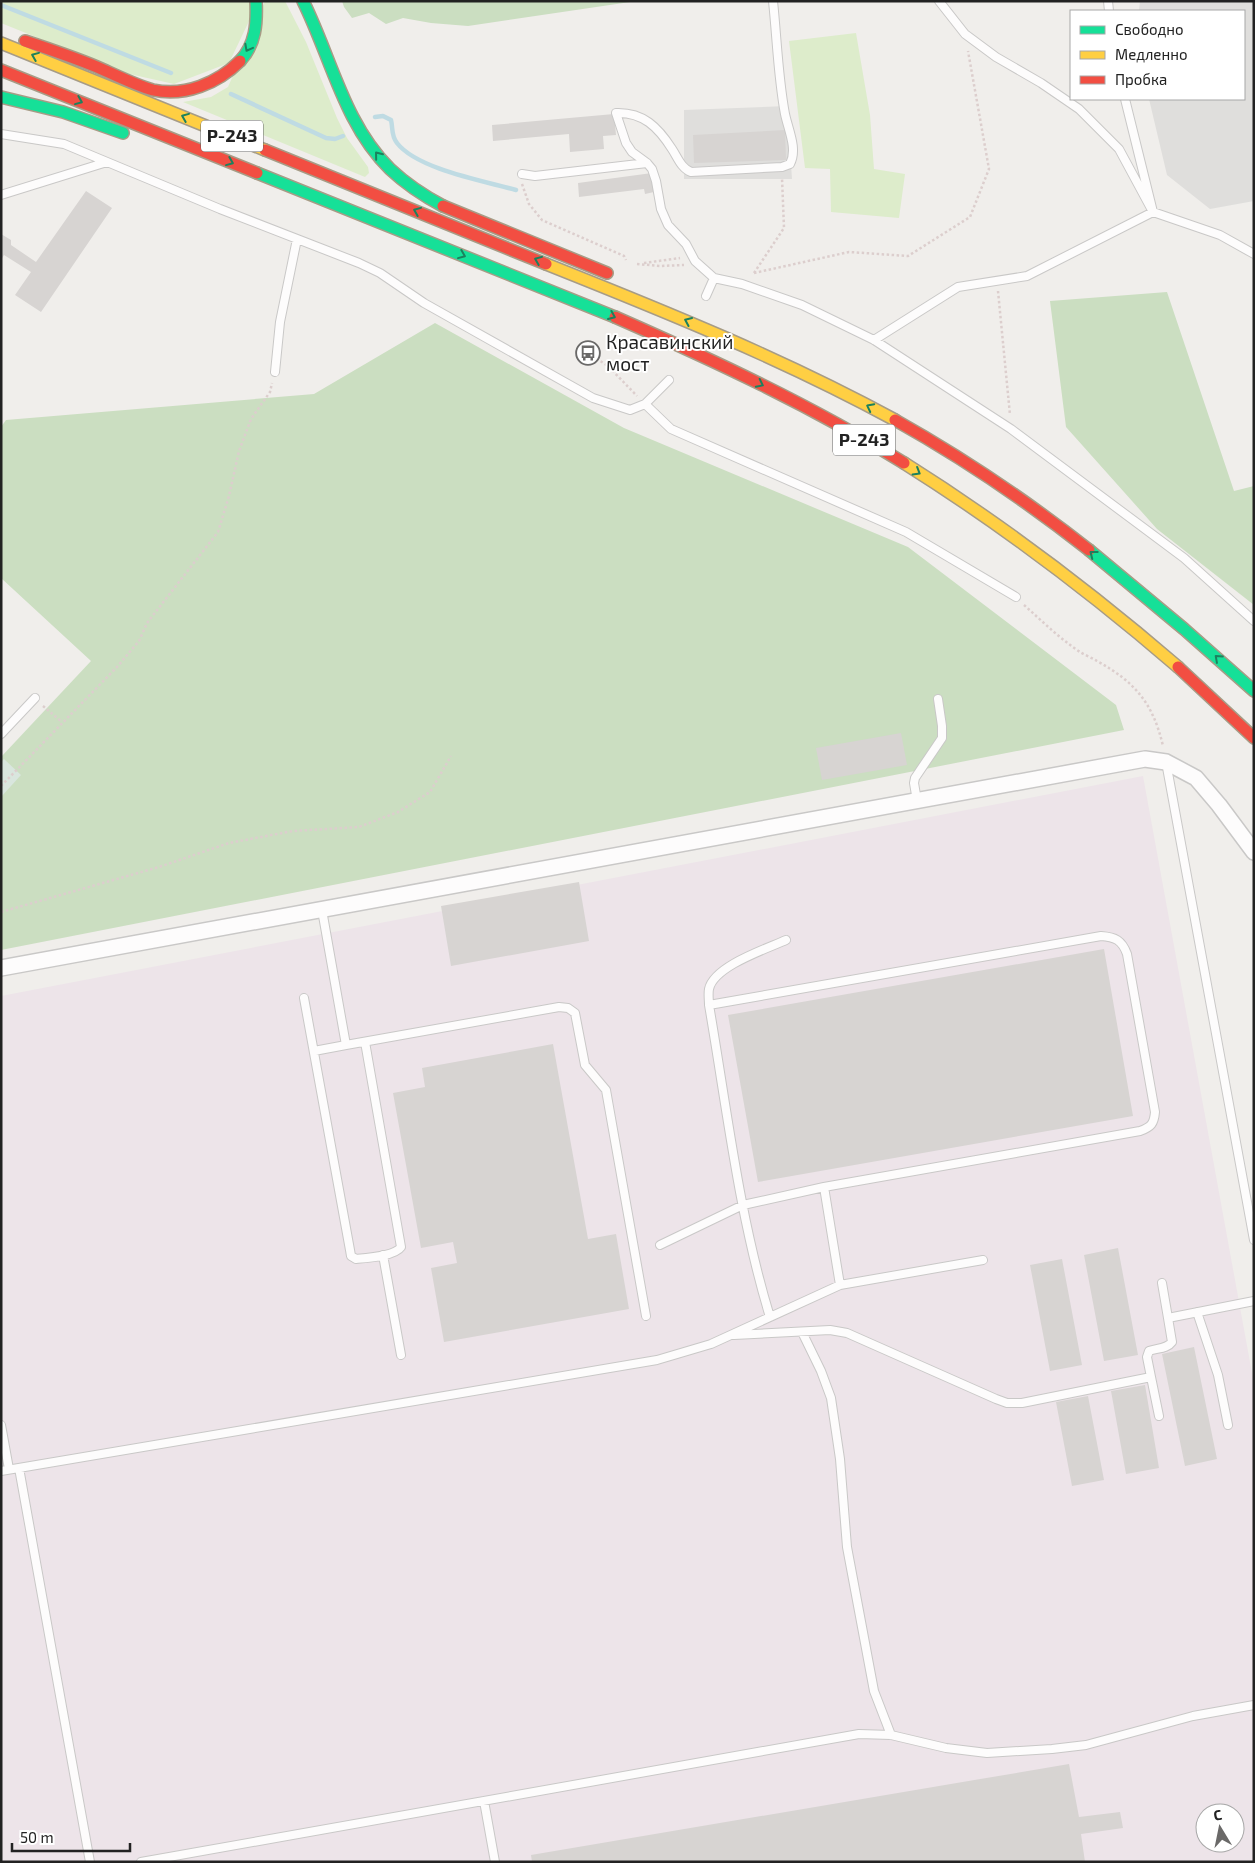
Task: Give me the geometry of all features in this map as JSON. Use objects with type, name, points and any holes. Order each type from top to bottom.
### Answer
[{"type":"main road","points":[[1,33],[63,53],[153,90],[182,92],[211,84],[234,68],[245,54],[252,40],[258,11],[256,1]]},
{"type":"main road","points":[[303,1],[360,130],[388,167],[404,183],[457,213],[621,279]]},
{"type":"main road","name":"Р-243","points":[[1,43],[632,298],[780,362],[900,422],[961,459],[1089,550],[1179,623],[1254,691]]},
{"type":"main road","name":"Р-243","points":[[1,70],[583,304],[672,341],[766,387],[883,451],[942,487],[993,522],[1070,578],[1159,650],[1254,738]]},
{"type":"main road","points":[[1,97],[26,102],[92,121],[134,137]]},
{"type":"main road","points":[[294,201],[416,238]]},
{"type":"main road","points":[[462,230],[540,246]]},
{"type":"main road","points":[[706,317],[780,362]]},
{"type":"street","points":[[1,968],[1144,759],[1166,762],[1196,778],[1254,852]]},
{"type":"lane","points":[[773,1],[785,115],[791,135],[792,161],[790,164],[782,167],[691,172],[682,166],[663,137],[644,118],[628,113],[616,113],[626,143],[632,152],[648,163],[654,175],[664,218],[686,244],[691,256],[714,278],[749,286],[802,305],[874,340],[1011,429],[1184,558],[1254,621]]},
{"type":"lane","points":[[939,1],[964,34],[996,58],[1041,83],[1079,109],[1119,149],[1153,212],[1220,235],[1254,254]]},
{"type":"lane","points":[[1125,100],[1153,212]]},
{"type":"lane","points":[[1,134],[64,144],[380,273],[424,303],[593,398],[630,410],[645,404],[669,380]]},
{"type":"lane","points":[[1,195],[107,162]]},
{"type":"lane","points":[[522,174],[535,176],[648,163]]},
{"type":"lane","points":[[874,340],[958,287],[1027,276],[1153,212]]},
{"type":"lane","points":[[275,372],[280,322],[297,239]]},
{"type":"lane","points":[[706,296],[714,278]]},
{"type":"lane","points":[[645,404],[671,429],[906,532],[1016,597]]},
{"type":"lane","points":[[1,734],[35,698]]},
{"type":"lane","points":[[917,801],[915,778],[942,738],[938,699]]},
{"type":"lane","points":[[1166,762],[1254,1240]]},
{"type":"lane","points":[[322,910],[346,1046]]},
{"type":"lane","points":[[660,1245],[743,1206],[824,1187],[1140,1132],[1150,1128],[1154,1122],[1155,1112],[1127,954],[1123,944],[1113,936],[1101,936],[710,1005]]},
{"type":"lane","points":[[770,1317],[758,1278],[743,1206],[709,989],[716,976],[730,966],[786,940]]},
{"type":"lane","points":[[304,998],[352,1256],[356,1259],[398,1251],[401,1247],[365,1042]]},
{"type":"lane","points":[[314,1051],[559,1007],[568,1008],[575,1013],[585,1065],[606,1090],[646,1316]]},
{"type":"lane","points":[[824,1187],[840,1285]]},
{"type":"lane","points":[[383,1255],[401,1355]]},
{"type":"lane","points":[[1,1425],[5,1470],[19,1468],[657,1360],[711,1344],[840,1285],[983,1260]]},
{"type":"lane","points":[[1159,1416],[1147,1357],[1149,1351],[1170,1346],[1172,1342],[1162,1283]]},
{"type":"lane","points":[[1168,1318],[1254,1301]]},
{"type":"lane","points":[[1197,1312],[1218,1375],[1228,1425]]},
{"type":"lane","points":[[730,1335],[830,1330],[847,1333],[1007,1403],[1022,1403],[1151,1377]]},
{"type":"lane","points":[[802,1332],[822,1371],[831,1398],[840,1459],[847,1547],[874,1691],[890,1735]]},
{"type":"lane","points":[[19,1468],[90,1862]]},
{"type":"lane","points":[[141,1862],[859,1734],[890,1735],[946,1748],[987,1754],[1086,1745],[1193,1716],[1254,1705]]},
{"type":"lane","points":[[484,1800],[495,1862]]},
{"type":"path","points":[[782,167],[784,228],[754,272],[849,252],[908,256],[970,217],[989,169],[964,34]]},
{"type":"path","points":[[522,174],[524,194],[535,213],[542,220],[624,256],[626,260]]},
{"type":"path","points":[[691,256],[637,264],[660,266],[684,265],[702,268]]},
{"type":"path","points":[[996,281],[1011,429]]},
{"type":"path","points":[[588,353],[608,366],[645,404]]},
{"type":"path","points":[[1,786],[117,667],[139,641],[147,623],[218,532],[230,496],[239,451],[251,419],[270,392],[275,372]]},
{"type":"path","points":[[1016,597],[1061,638],[1081,653],[1117,673],[1132,684],[1148,705],[1158,725],[1166,762]]},
{"type":"path","points":[[35,698],[62,722]]},
{"type":"path","points":[[1,912],[159,867],[229,843],[292,831],[359,827],[398,812],[430,792],[451,756]]},
{"type":"shaded area","points":[[1140,1],[1254,1],[1254,201],[1210,209],[1167,175],[1149,100],[1245,100],[1245,10],[1139,10]]},
{"type":"shaded area","points":[[787,106],[792,179],[684,179],[684,110]]},
{"type":"shaded area","points":[[4,759],[21,775],[1,797],[1,762]]},
{"type":"shaded area","points":[[1143,776],[1254,1384],[1254,1862],[1,1862],[1,996]]},
{"type":"green space","points":[[1,1],[249,1],[251,17],[229,63],[174,84],[125,73],[1,23]]},
{"type":"green space","points":[[265,1],[285,1],[306,42],[347,138],[368,167],[369,173],[365,177],[183,102],[211,97],[228,87]]},
{"type":"green space","points":[[342,1],[637,1],[468,26],[431,23],[403,18],[386,24],[369,13],[352,18]]},
{"type":"green space","points":[[856,33],[870,115],[874,169],[905,174],[899,218],[831,212],[830,169],[805,168],[789,41]]},
{"type":"green space","points":[[1167,292],[1234,491],[1254,486],[1254,605],[1157,529],[1066,427],[1050,301]]},
{"type":"green space","points":[[435,323],[624,428],[908,547],[1116,705],[1124,730],[1,950],[1,757],[91,661],[1,578],[1,427],[6,420],[314,394]]},
{"type":"building","points":[[614,114],[616,135],[603,136],[604,149],[570,152],[569,134],[493,141],[492,125]]},
{"type":"building","points":[[785,130],[786,160],[694,163],[693,135]]},
{"type":"building","points":[[652,173],[654,192],[645,194],[644,189],[579,197],[578,183]]},
{"type":"building","points":[[86,191],[112,208],[41,312],[15,295],[31,272],[4,255],[1,260],[1,234],[11,240],[11,245],[36,262]]},
{"type":"building","points":[[901,733],[907,765],[822,780],[816,748]]},
{"type":"building","points":[[579,882],[589,941],[451,966],[441,906]]},
{"type":"building","points":[[1104,949],[1133,1116],[758,1182],[728,1015]]},
{"type":"building","points":[[553,1044],[588,1239],[616,1234],[629,1309],[444,1342],[431,1268],[457,1263],[453,1242],[421,1248],[393,1093],[425,1087],[422,1068]]},
{"type":"building","points":[[1118,1248],[1138,1355],[1104,1361],[1084,1255]]},
{"type":"building","points":[[1062,1259],[1082,1365],[1050,1371],[1030,1265]]},
{"type":"building","points":[[1194,1347],[1217,1459],[1185,1466],[1162,1354]]},
{"type":"building","points":[[1145,1385],[1159,1468],[1126,1474],[1111,1391]]},
{"type":"building","points":[[1088,1396],[1104,1480],[1072,1486],[1056,1402]]},
{"type":"building","points":[[1069,1764],[1079,1817],[1120,1812],[1123,1828],[1081,1834],[1085,1862],[532,1862],[531,1855]]},
{"type":"waterway","points":[[1,5],[171,73]]},
{"type":"waterway","points":[[231,94],[326,138],[335,139],[343,136]]},
{"type":"waterway","points":[[375,117],[383,116],[391,120],[393,135],[397,143],[420,160],[452,173],[516,190]]},
{"type":"traffic: fast","points":[[240,61],[249,48],[254,33],[256,1]]},
{"type":"traffic: fast","points":[[303,1],[340,89],[361,132],[374,151],[402,180],[443,206]]},
{"type":"traffic: fast","points":[[1,97],[63,112],[123,133]]},
{"type":"traffic: fast","points":[[257,173],[615,317]]},
{"type":"traffic: fast","points":[[1089,550],[1184,629],[1254,691]]},
{"type":"traffic: slow","points":[[1,43],[265,150]]},
{"type":"traffic: slow","points":[[546,264],[766,356],[810,376],[895,420]]},
{"type":"traffic: slow","points":[[904,463],[976,510],[1045,560],[1178,667]]},
{"type":"traffic: jam","points":[[25,41],[88,63],[140,86],[165,92],[189,90],[211,82],[222,76],[240,61]]},
{"type":"traffic: jam","points":[[1,70],[257,173]]},
{"type":"traffic: jam","points":[[265,150],[546,264]]},
{"type":"traffic: jam","points":[[443,206],[607,273]]},
{"type":"traffic: jam","points":[[615,317],[689,350],[798,403],[904,463]]},
{"type":"traffic: jam","points":[[895,420],[995,481],[1089,550]]},
{"type":"traffic: jam","points":[[1178,667],[1254,738]]},
{"type":"place","name":"Красавинский мост","points":[[588,353]]}]
